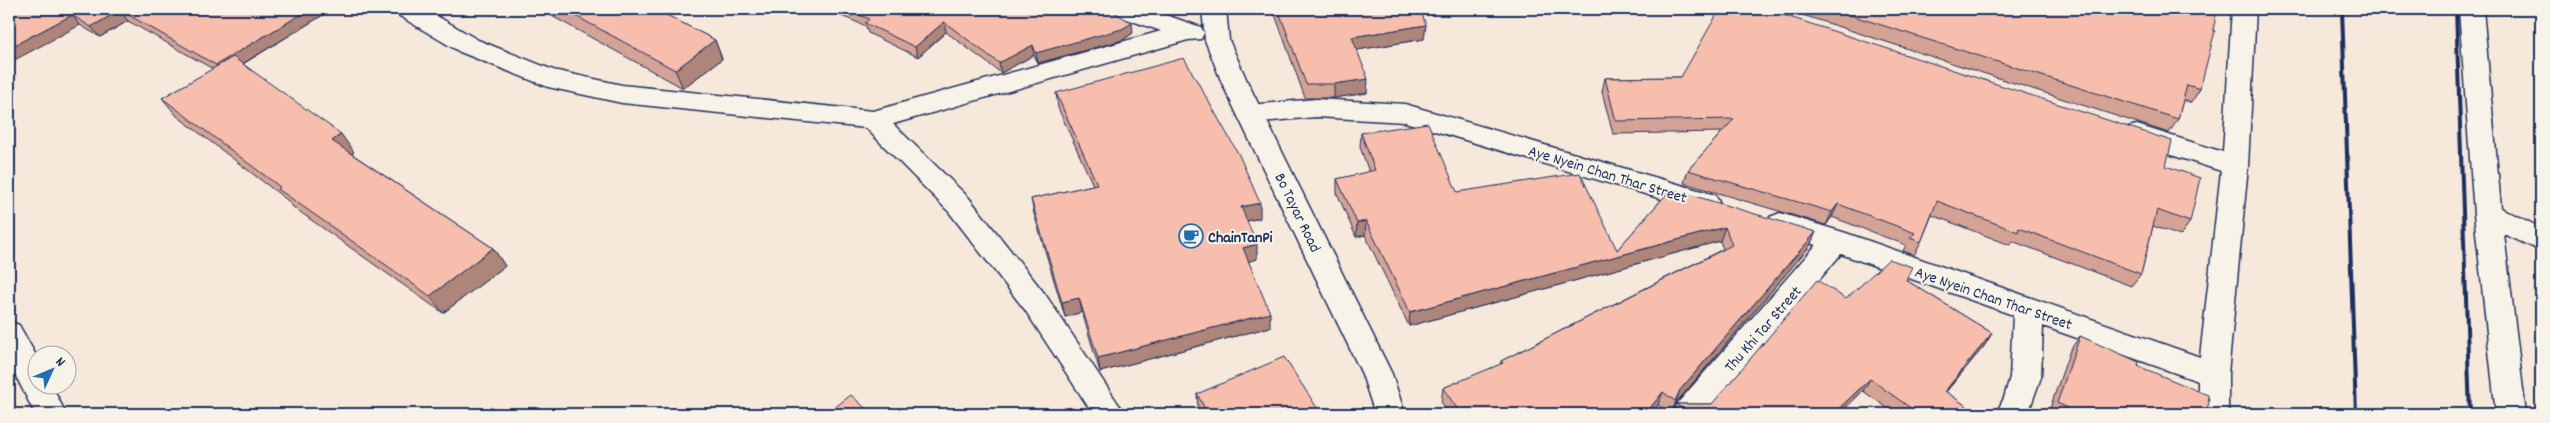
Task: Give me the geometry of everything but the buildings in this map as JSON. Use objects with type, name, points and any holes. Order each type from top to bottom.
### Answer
[{"type":"street","points":[[408,9],[469,46],[548,78],[622,94],[873,120],[1187,32]]},
{"type":"street","points":[[1124,9],[1187,32],[1218,40]]},
{"type":"street","name":"Bo Tayar Road","points":[[1214,9],[1218,40],[1250,114],[1377,374],[1390,414]]},
{"type":"street","points":[[2213,414],[2213,374],[2235,166],[2244,9]]},
{"type":"street","points":[[2471,11],[2488,214],[2511,414]]},
{"type":"street","name":"Aye Nyein Chan Thar Street","points":[[1250,114],[1316,108],[1405,113],[1836,241],[2213,374]]},
{"type":"street","points":[[873,120],[959,205],[1035,302],[1110,414]]},
{"type":"street","points":[[2112,126],[2235,166]]},
{"type":"street","points":[[2488,214],[2541,240]]},
{"type":"street","name":"Thu Khi Tar Street","points":[[1687,414],[1836,241]]},
{"type":"street","points":[[2011,414],[2018,403],[2028,369],[2028,309]]},
{"type":"street","points":[[9,333],[51,414]]},
{"type":"railway","points":[[2342,9],[2356,414]]},
{"type":"railway","points":[[2456,9],[2470,414]]},
{"type":"place","name":"ChainTanPi","points":[[1191,236]]}]
